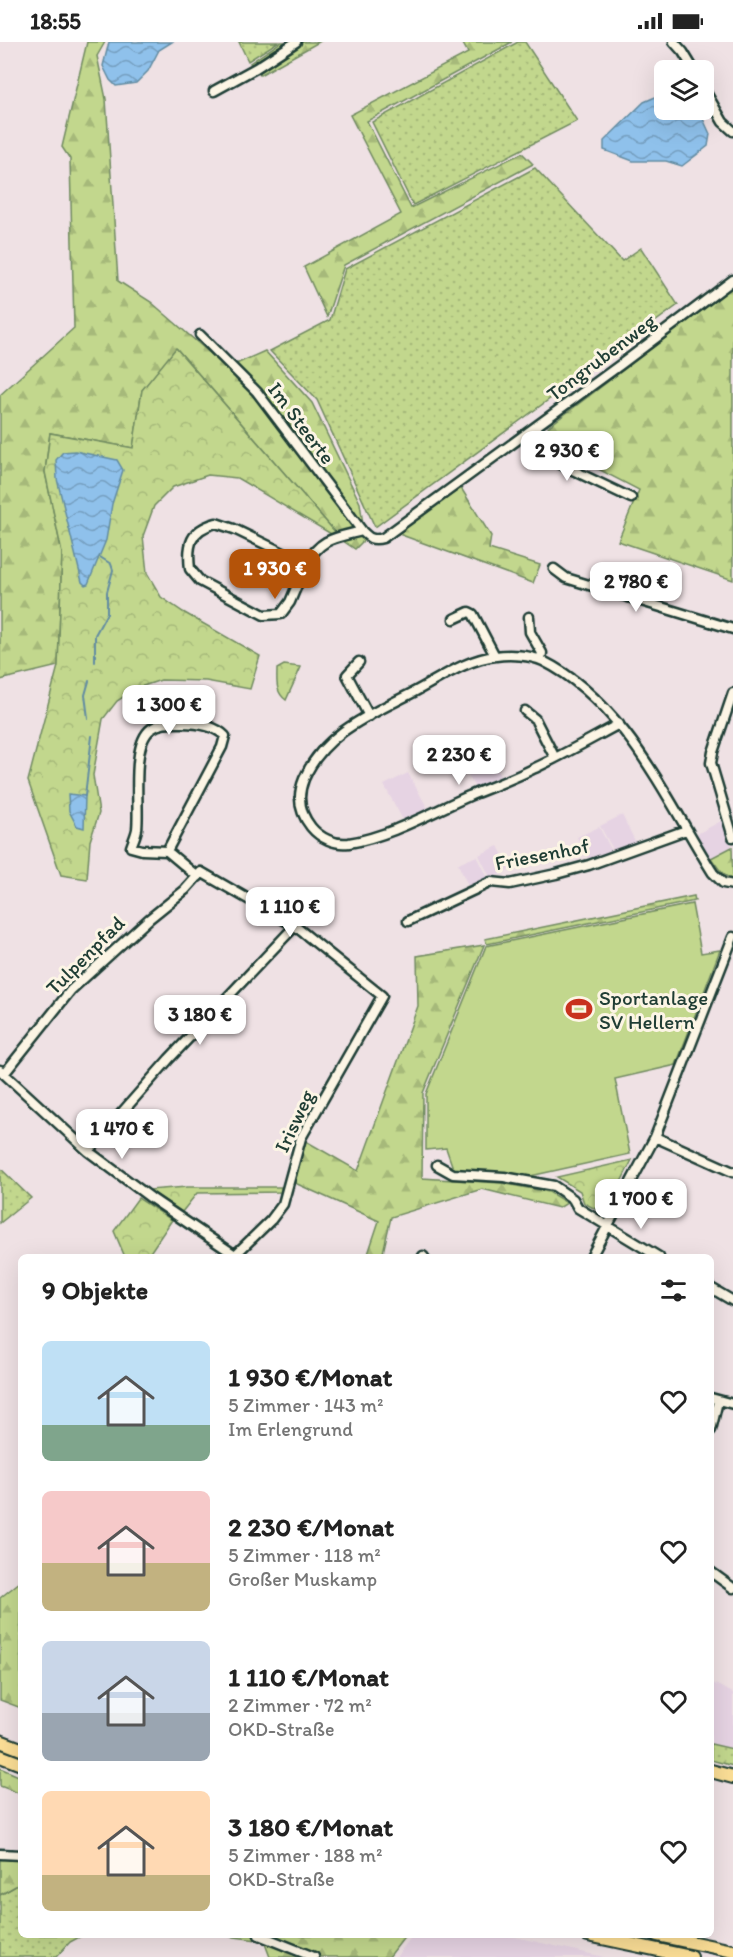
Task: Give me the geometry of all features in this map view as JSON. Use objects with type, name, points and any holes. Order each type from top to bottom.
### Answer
[{"type":"highway","points":[[0,1741],[18,1748]]},
{"type":"highway","points":[[0,1756],[18,1763]]},
{"type":"highway","points":[[714,1773],[733,1777]]},
{"type":"highway","points":[[602,1938],[691,1957]]},
{"type":"highway","points":[[671,1938],[731,1951]]},
{"type":"street","points":[[214,91],[297,42]]},
{"type":"street","points":[[674,42],[688,60]]},
{"type":"street","points":[[714,107],[723,122],[733,131]]},
{"type":"street","name":"Tongrubenweg","points":[[370,539],[383,538],[536,428],[733,280]]},
{"type":"street","name":"Im Steerte","points":[[200,335],[257,392],[370,539]]},
{"type":"street","points":[[536,428],[562,465],[631,498]]},
{"type":"street","points":[[306,564],[234,529],[216,523],[199,530],[190,542],[190,569],[200,581],[264,615],[281,614],[290,602],[314,549],[330,540],[362,531]]},
{"type":"street","points":[[554,569],[566,578],[733,629]]},
{"type":"street","points":[[454,619],[469,612],[473,614],[495,656]]},
{"type":"street","points":[[529,617],[530,632],[542,653],[541,659]]},
{"type":"street","points":[[619,724],[555,758],[431,814],[376,836],[347,843],[331,842],[312,828],[299,805],[302,784],[314,759],[335,737],[369,716],[466,665],[495,656],[541,659],[577,682],[619,724],[637,746],[713,873],[723,883],[733,885]]},
{"type":"street","points":[[358,662],[347,675],[369,716]]},
{"type":"street","points":[[733,693],[712,752],[711,763],[733,837]]},
{"type":"street","points":[[525,711],[535,719],[555,758]]},
{"type":"street","points":[[88,1151],[177,1051],[295,926],[199,875],[167,851],[131,847],[136,830],[136,771],[143,739],[150,729],[164,723],[189,723],[217,728],[225,736],[222,747],[167,851]]},
{"type":"street","name":"Friesenhof","points":[[408,921],[491,882],[510,884],[578,868],[686,830]]},
{"type":"street","name":"Tulpenpfad","points":[[2,1072],[71,990],[199,875]]},
{"type":"street","name":"Irisweg","points":[[238,1254],[240,1248],[272,1221],[283,1204],[301,1138],[382,996],[295,926]]},
{"type":"street","points":[[593,1254],[655,1137],[733,937]]},
{"type":"street","points":[[2,1072],[88,1151],[151,1198],[234,1254]]},
{"type":"street","points":[[655,1137],[733,1172]]},
{"type":"street","points":[[436,1165],[453,1174],[504,1177],[554,1186],[573,1199],[578,1208],[653,1254]]},
{"type":"street","points":[[714,1290],[733,1301]]},
{"type":"street","points":[[715,1400],[733,1404]]},
{"type":"street","points":[[714,1574],[733,1588]]},
{"type":"street","points":[[0,1854],[18,1855]]},
{"type":"street","points":[[269,1938],[314,1957]]},
{"type":"shaded area","points":[[483,745],[500,776],[475,788],[459,757]]},
{"type":"shaded area","points":[[408,773],[428,809],[403,820],[384,785]]},
{"type":"shaded area","points":[[622,815],[636,843],[614,851],[600,826]]},
{"type":"shaded area","points":[[723,820],[732,847],[711,858],[697,834]]},
{"type":"shaded area","points":[[599,827],[612,851],[589,859],[577,837]]},
{"type":"shaded area","points":[[498,846],[510,869],[491,879],[479,855]]},
{"type":"shaded area","points":[[477,856],[489,880],[470,890],[458,864]]},
{"type":"shaded area","points":[[714,1684],[733,1693],[733,1749],[714,1745]]},
{"type":"shaded area","points":[[411,1938],[519,1938],[604,1957],[396,1957]]},
{"type":"green space","points":[[87,42],[105,42],[97,56],[106,99],[118,281],[151,302],[227,368],[265,351],[312,403],[360,503],[365,539],[355,549],[343,541],[177,349],[142,390],[133,448],[50,433],[45,472],[62,553],[58,666],[0,680],[0,395],[74,328],[70,159],[62,147]]},
{"type":"green space","points":[[239,42],[278,42],[248,61]]},
{"type":"green space","points":[[281,42],[319,42],[260,75],[250,63]]},
{"type":"green space","points":[[462,42],[512,42],[367,121],[411,208],[522,153],[533,164],[344,265],[327,317],[304,267],[401,214],[350,115],[468,53]]},
{"type":"green space","points":[[518,42],[525,42],[577,121],[413,205],[372,122]]},
{"type":"green space","points":[[535,168],[622,261],[641,248],[678,305],[375,527],[317,400],[270,351],[330,320],[345,269]]},
{"type":"green space","points":[[733,287],[733,580],[618,541],[639,490],[567,453],[548,427]]},
{"type":"green space","points":[[176,348],[343,541],[237,478],[208,475],[173,487],[154,506],[143,536],[147,573],[161,597],[260,656],[250,689],[206,681],[161,680],[137,688],[117,701],[103,719],[93,775],[99,813],[90,841],[87,879],[61,875],[28,781],[58,666],[62,553],[45,472],[50,433],[133,448],[142,390]]},
{"type":"green space","points":[[461,488],[491,536],[489,549],[540,565],[533,583],[396,533]]},
{"type":"green space","points":[[284,665],[301,667],[286,700],[278,690],[277,682],[277,669]]},
{"type":"green space","points":[[732,847],[733,879],[723,874],[711,858]]},
{"type":"green space","points":[[694,896],[695,901],[487,944],[485,939]]},
{"type":"green space","name":"Sportanlage SV Hellern","points":[[692,904],[701,953],[720,950],[676,1065],[615,1079],[630,1154],[526,1177],[454,1171],[446,1148],[426,1150],[426,1094],[486,946]]},
{"type":"green space","points":[[484,945],[423,1093],[422,1178],[501,1183],[549,1192],[567,1203],[559,1208],[482,1189],[391,1217],[383,1254],[368,1254],[379,1221],[295,1183],[304,1140],[358,1171],[418,1006],[417,956]]},
{"type":"green space","points":[[632,1160],[605,1214],[584,1203],[580,1191],[557,1177]]},
{"type":"green space","points":[[0,1168],[31,1198],[0,1223]]},
{"type":"green space","points":[[187,1187],[281,1187],[281,1192],[197,1193],[182,1212],[148,1190]]},
{"type":"green space","points":[[138,1198],[172,1220],[149,1254],[124,1254],[114,1231]]},
{"type":"green space","points":[[18,1583],[18,1707],[0,1700],[0,1598]]},
{"type":"green space","points":[[714,1745],[733,1749],[733,1766],[714,1761]]},
{"type":"green space","points":[[0,1768],[18,1776],[18,1793],[0,1786]]},
{"type":"green space","points":[[0,1858],[18,1859],[18,1885],[0,1895]]},
{"type":"green space","points":[[18,1885],[18,1938],[77,1938],[70,1942],[56,1957],[0,1957],[0,1895]]},
{"type":"green space","points":[[242,1938],[404,1938],[389,1957],[270,1957],[264,1941]]},
{"type":"water","points":[[109,42],[172,42],[159,50],[148,71],[136,83],[116,86],[103,66]]},
{"type":"water","points":[[654,98],[654,120],[704,120],[710,134],[708,146],[682,166],[666,161],[633,161],[604,150],[604,141],[644,102]]},
{"type":"water","points":[[75,451],[117,460],[123,470],[112,504],[106,540],[88,584],[85,585],[82,582],[57,479],[56,460],[63,452]]},
{"type":"water","points":[[68,794],[85,796],[84,828],[77,826],[69,811]]},
{"type":"waterway","points":[[95,662],[95,635],[107,613],[107,592],[113,570],[111,564],[100,557]]},
{"type":"waterway","points":[[88,718],[85,695],[89,681]]},
{"type":"waterway","points":[[85,796],[92,736]]},
{"type":"place","name":"Sportanlage SV Hellern","points":[[579,1009]]}]
